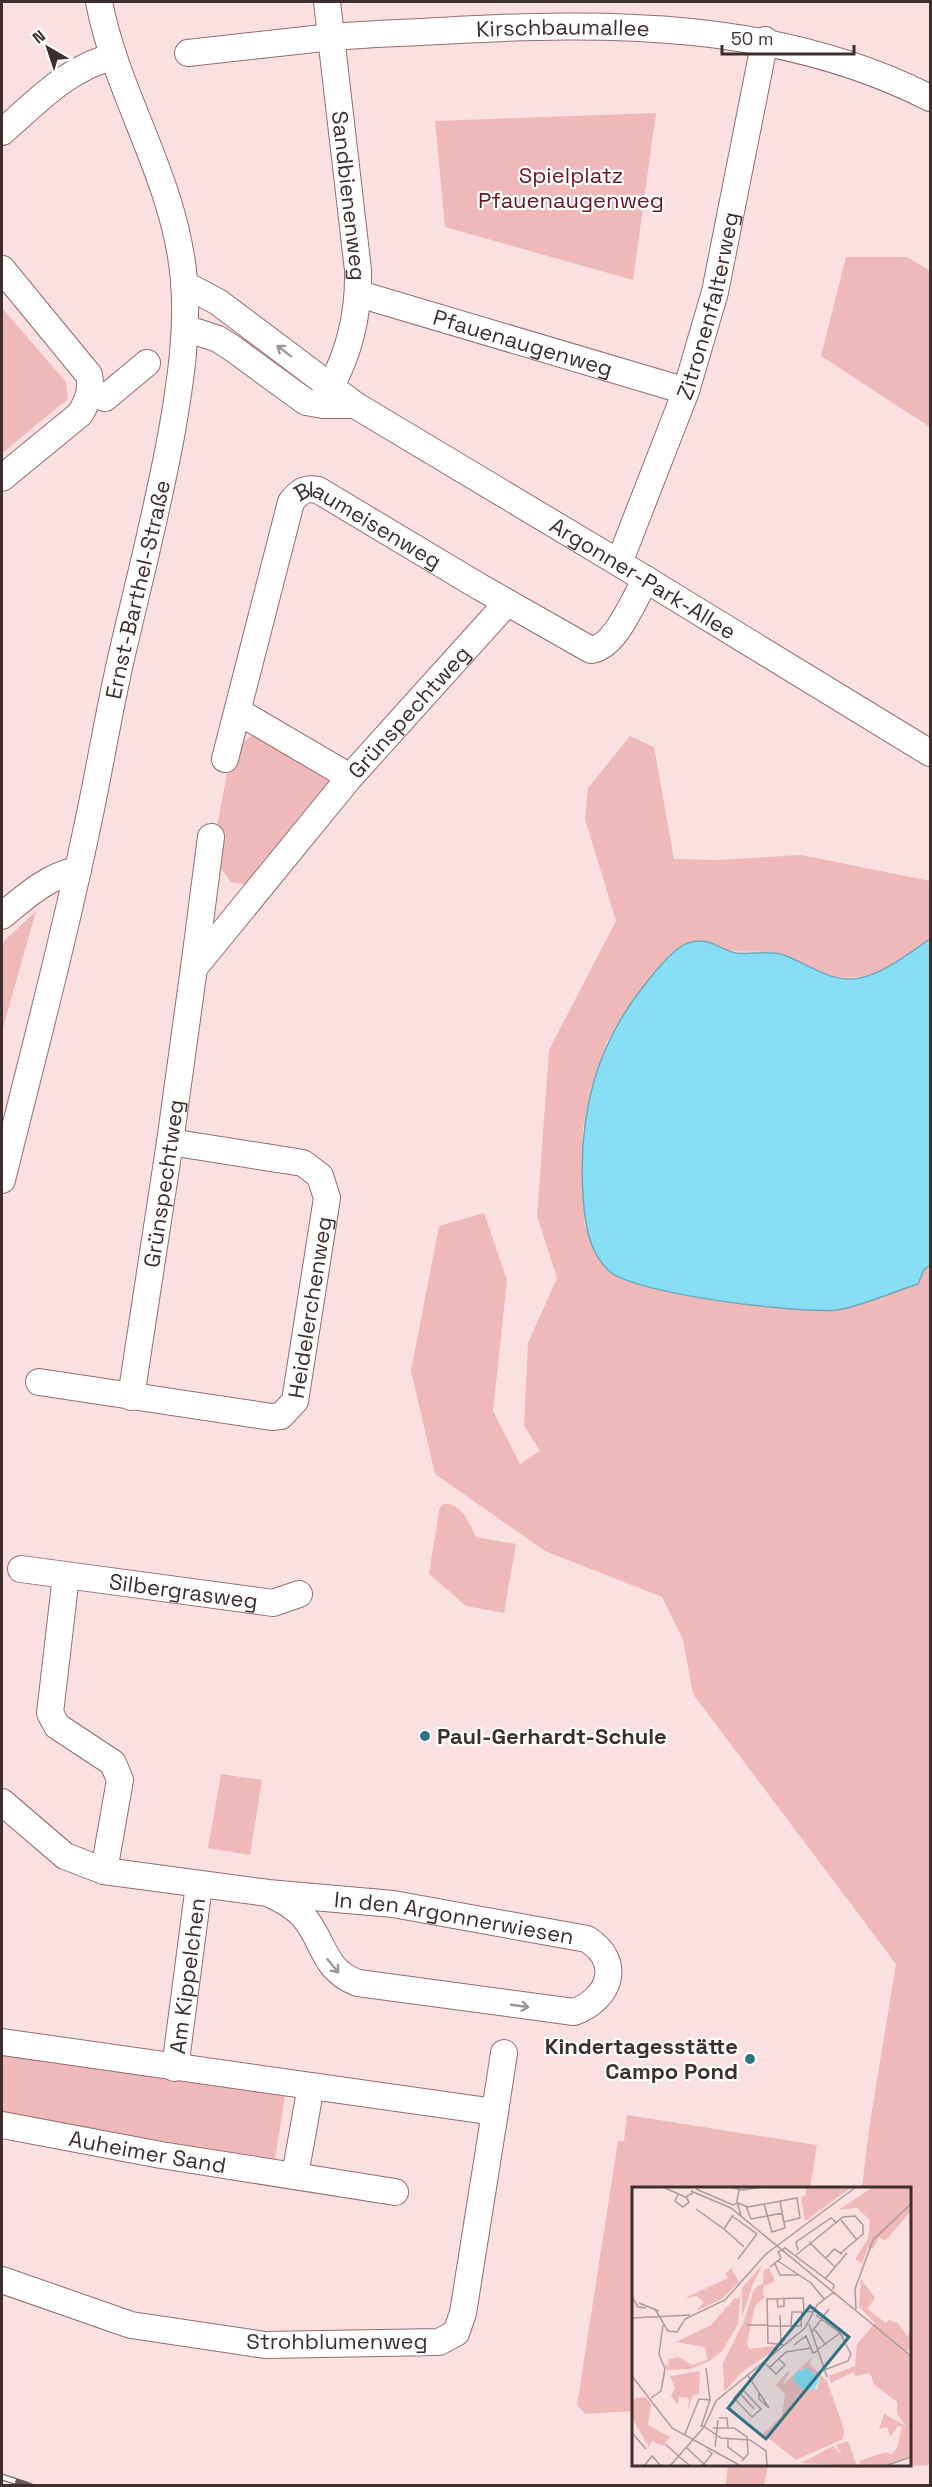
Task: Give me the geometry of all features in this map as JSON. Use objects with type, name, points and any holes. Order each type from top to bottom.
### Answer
[{"type":"street","name":"Ernst-Barthel-Straße","points":[[2,1180],[78,870],[119,666],[156,518],[180,385],[185,328],[184,284],[176,225],[158,166],[113,57],[99,2]]},
{"type":"street","name":"Sandbienenweg","points":[[327,2],[359,294],[347,352],[332,386]]},
{"type":"street","name":"Kirschbaumallee","points":[[188,53],[331,37],[522,26],[674,30],[765,40],[873,73],[930,98]]},
{"type":"street","name":"Zitronenfalterweg","points":[[619,563],[686,391],[715,292],[765,40]]},
{"type":"street","points":[[2,132],[75,71],[89,63],[113,57]]},
{"type":"street","points":[[2,269],[89,375],[90,392],[80,414],[2,478]]},
{"type":"street","name":"Argonner-Park-Allee","points":[[184,284],[218,302],[355,405],[646,579],[930,753]]},
{"type":"street","name":"Pfauenaugenweg","points":[[359,294],[686,391]]},
{"type":"street","points":[[185,328],[225,344],[306,402],[323,405],[355,405]]},
{"type":"street","points":[[90,392],[105,398],[147,363]]},
{"type":"street","name":"Blaumeisenweg","points":[[225,759],[239,712],[291,502],[301,492],[310,488],[329,496],[507,603]]},
{"type":"street","points":[[507,603],[578,644],[591,650],[598,649],[612,639],[646,579]]},
{"type":"street","name":"Grünspechtweg","points":[[194,968],[350,777],[507,603]]},
{"type":"street","points":[[239,712],[350,777]]},
{"type":"street","name":"Grünspechtweg","points":[[131,1397],[170,1142],[211,837]]},
{"type":"street","points":[[4,910],[60,874],[78,870]]},
{"type":"street","name":"Heidelerchenweg","points":[[39,1382],[272,1417],[281,1416],[295,1401],[327,1198],[320,1176],[313,1168],[303,1163],[170,1142]]},
{"type":"street","name":"Silbergrasweg","points":[[21,1569],[273,1603],[299,1594]]},
{"type":"street","points":[[66,1576],[50,1713],[57,1726],[113,1763],[120,1780],[104,1871]]},
{"type":"street","name":"In den Argonnerwiesen","points":[[2,1802],[65,1856],[104,1871],[268,1893],[354,1899],[448,1913],[587,1939],[594,1943],[606,1963],[607,1983],[603,1994],[594,2003],[574,2012],[365,1984],[340,1974],[329,1962],[302,1915],[288,1903],[268,1893]]},
{"type":"street","name":"Am Kippelchen","points":[[175,2068],[199,1885]]},
{"type":"street","points":[[318,1941],[321,1931],[333,1912],[354,1899]]},
{"type":"street","points":[[2,2042],[495,2112]]},
{"type":"street","name":"Strohblumenweg","points":[[2,2280],[131,2325],[265,2345],[439,2342],[456,2332],[463,2313],[504,2053]]},
{"type":"street","points":[[295,2175],[311,2086]]},
{"type":"street","name":"Auheimer Sand","points":[[2,2125],[161,2156],[395,2192]]},
{"type":"green space","name":"Spielplatz Pfauenaugenweg","points":[[656,113],[633,280],[445,227],[435,121]]},
{"type":"green space","points":[[846,257],[907,257],[930,271],[930,427],[821,356]]},
{"type":"green space","points":[[2,308],[66,382],[68,399],[2,453]]},
{"type":"green space","points":[[255,733],[331,779],[331,788],[247,885],[231,882],[212,853],[231,752]]},
{"type":"green space","points":[[630,736],[654,747],[674,859],[717,860],[801,855],[930,881],[930,939],[878,972],[850,978],[835,976],[818,971],[786,955],[727,950],[709,942],[664,961],[625,1011],[607,1042],[591,1090],[583,1129],[582,1183],[585,1226],[622,1280],[693,1296],[741,1303],[796,1309],[838,1310],[930,1265],[930,2465],[911,2466],[911,2187],[862,2187],[869,2129],[896,1964],[693,1694],[683,1640],[662,1597],[545,1551],[435,1474],[411,1371],[439,1226],[484,1213],[507,1280],[493,1411],[520,1464],[540,1451],[524,1425],[528,1343],[557,1278],[537,1216],[549,1050],[616,921],[585,819],[588,788]]},
{"type":"green space","points":[[36,911],[2,1031],[2,943]]},
{"type":"green space","points":[[443,1504],[460,1510],[476,1537],[516,1544],[504,1613],[466,1606],[429,1574],[439,1510]]},
{"type":"green space","points":[[221,1774],[262,1780],[250,1855],[208,1848]]},
{"type":"green space","points":[[2,2045],[286,2090],[275,2159],[2,2115]]},
{"type":"green space","points":[[627,2115],[817,2145],[810,2187],[632,2187],[632,2411],[585,2414],[577,2405],[618,2141],[624,2141]]},
{"type":"green space","points":[[728,2466],[768,2466],[764,2485],[726,2485]]},
{"type":"green space","points":[[854,2466],[905,2466],[856,2468]]},
{"type":"water","points":[[930,939],[930,1265],[924,1270],[918,1284],[837,1310],[789,1309],[682,1295],[624,1279],[609,1271],[592,1246],[585,1216],[582,1166],[587,1110],[602,1057],[614,1031],[628,1007],[665,960],[684,945],[695,941],[705,941],[736,953],[784,955],[830,976],[850,979],[870,975],[897,962]]},
{"type":"railway","points":[[2,2477],[30,2486]]},
{"type":"place","name":"Paul-Gerhardt-Schule","points":[[425,1736]]},
{"type":"place","name":"Kindertagesstätte Campo Pond","points":[[750,2059]]}]
